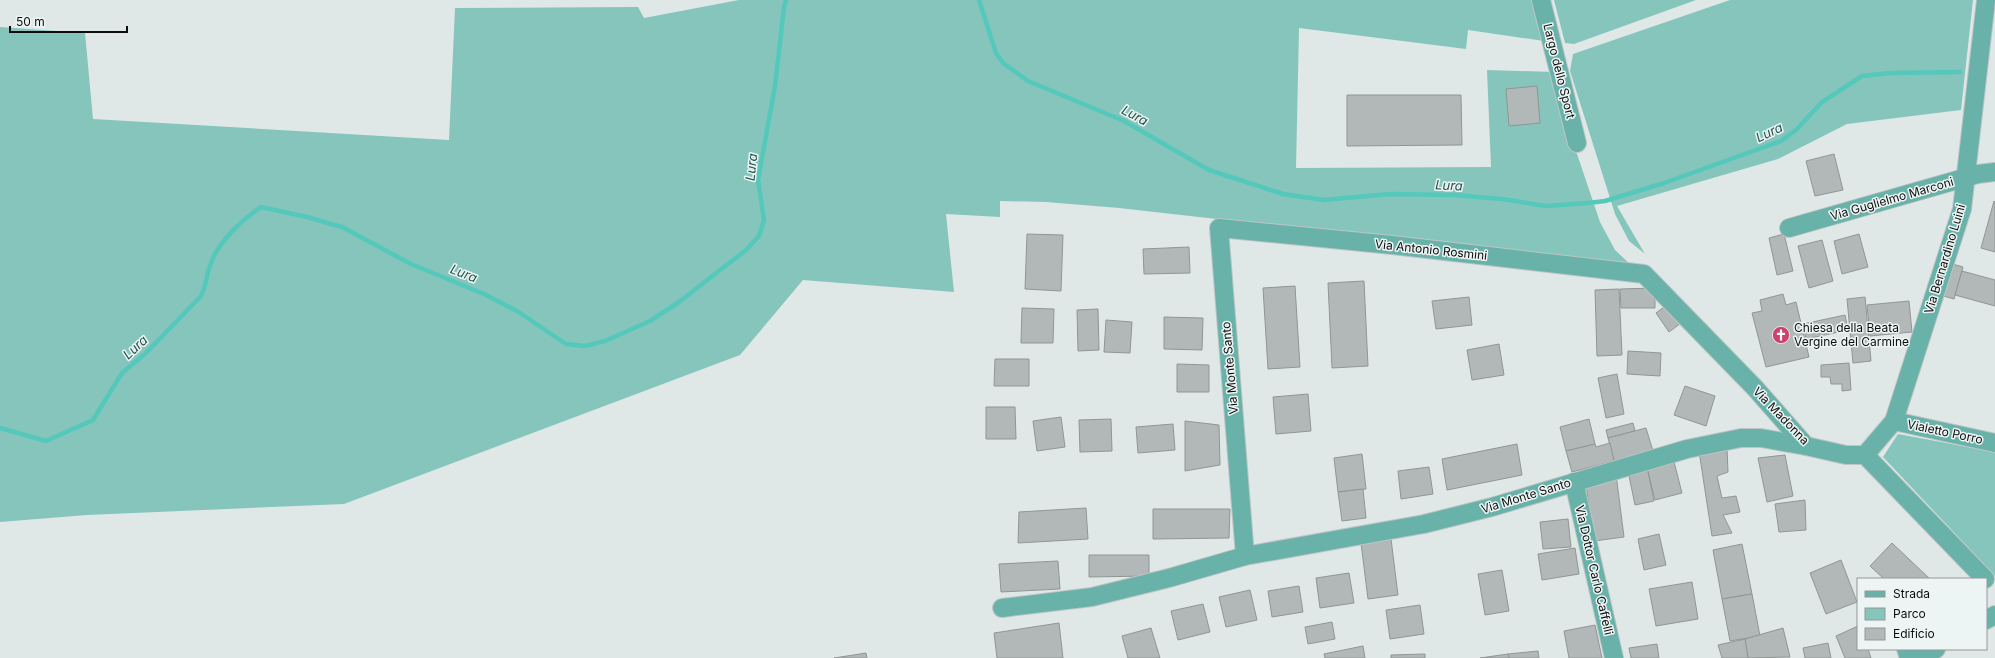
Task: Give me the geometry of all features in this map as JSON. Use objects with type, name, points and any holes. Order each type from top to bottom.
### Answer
[{"type":"street","name":"Largo dello Sport","points":[[1541,0],[1577,143]]},
{"type":"street","name":"Via Bernardino Luini","points":[[1865,454],[1894,421],[1962,209],[1986,0]]},
{"type":"street","name":"Via Guglielmo Marconi","points":[[1789,228],[1966,179],[1978,174],[1995,172]]},
{"type":"street","name":"Via Antonio Rosmini","points":[[1219,228],[1392,245],[1644,274]]},
{"type":"street","name":"Via Monte Santo","points":[[1219,228],[1245,556]]},
{"type":"street","name":"Via Madonna","points":[[1644,274],[1755,388],[1806,446],[1846,455],[1865,454]]},
{"type":"street","name":"Vialetto Porro","points":[[1894,421],[1995,443]]},
{"type":"street","name":"Via Monte Santo","points":[[1002,608],[1092,597],[1169,578],[1245,556],[1424,524],[1492,507],[1687,449],[1741,438],[1762,438],[1806,446]]},
{"type":"street","points":[[1865,454],[1983,578]]},
{"type":"street","name":"Via Dottor Carlo Caffelli","points":[[1574,482],[1613,657]]},
{"type":"street","points":[[1987,582],[1995,589]]},
{"type":"street","points":[[1920,658],[1934,650]]},
{"type":"green space","points":[[739,0],[1533,0],[1544,41],[1468,30],[1466,49],[1299,28],[1296,168],[1491,167],[1487,70],[1553,72],[1575,148],[1600,222],[1615,250],[1632,266],[1119,208],[1046,202],[1000,201],[1000,217],[946,214],[954,292],[803,280],[740,355],[344,504],[87,515],[0,522],[0,27],[85,33],[93,119],[449,140],[455,8],[638,7],[644,18]]},
{"type":"green space","points":[[1554,0],[1696,0],[1574,44],[1565,43]]},
{"type":"green space","points":[[1730,0],[1973,0],[1961,110],[1847,124],[1778,159],[1617,206],[1645,254],[1629,241],[1615,214],[1570,71],[1573,54]]},
{"type":"green space","points":[[1898,434],[1995,452],[1995,576],[1883,457]]},
{"type":"building","points":[[1537,86],[1540,123],[1509,126],[1506,89]]},
{"type":"building","points":[[1347,95],[1461,95],[1462,145],[1347,146]]},
{"type":"building","points":[[1834,154],[1843,190],[1815,196],[1806,161]]},
{"type":"building","points":[[1994,201],[1995,202],[1995,252],[1981,248]]},
{"type":"building","points":[[1027,234],[1063,235],[1061,291],[1025,289]]},
{"type":"building","points":[[1784,234],[1793,271],[1777,275],[1769,238]]},
{"type":"building","points":[[1859,234],[1868,267],[1842,274],[1834,241]]},
{"type":"building","points":[[1822,240],[1833,281],[1809,288],[1798,246]]},
{"type":"building","points":[[1189,247],[1190,273],[1144,274],[1143,249]]},
{"type":"building","points":[[1949,263],[1963,267],[1954,299],[1940,295]]},
{"type":"building","points":[[1962,271],[1995,280],[1995,306],[1955,295]]},
{"type":"building","points":[[1364,281],[1368,366],[1332,368],[1328,283]]},
{"type":"building","points":[[1295,286],[1300,367],[1268,369],[1263,288]]},
{"type":"building","points":[[1655,288],[1655,308],[1621,308],[1620,289]]},
{"type":"building","points":[[1619,289],[1622,355],[1597,356],[1595,290]]},
{"type":"building","name":"Chiesa della Beata Vergine del Carmine","points":[[1783,294],[1786,305],[1796,302],[1809,357],[1766,367],[1752,313],[1762,311],[1760,300]]},
{"type":"building","points":[[1469,297],[1472,325],[1436,329],[1432,301]]},
{"type":"building","points":[[1865,297],[1871,361],[1853,363],[1847,299]]},
{"type":"building","points":[[1909,301],[1912,332],[1870,336],[1867,305]]},
{"type":"building","points":[[1668,304],[1681,323],[1669,332],[1656,313]]},
{"type":"building","points":[[1022,308],[1054,309],[1053,343],[1021,343]]},
{"type":"building","points":[[1098,309],[1099,350],[1078,351],[1077,310]]},
{"type":"building","points":[[1845,315],[1848,330],[1806,339],[1803,324]]},
{"type":"building","points":[[1164,317],[1203,318],[1202,350],[1164,349]]},
{"type":"building","points":[[1106,320],[1132,322],[1130,353],[1104,352]]},
{"type":"building","points":[[1499,344],[1504,375],[1472,380],[1467,350]]},
{"type":"building","points":[[1628,351],[1661,353],[1660,376],[1627,374]]},
{"type":"building","points":[[995,359],[1029,359],[1029,386],[994,386]]},
{"type":"building","points":[[1849,363],[1851,390],[1842,391],[1842,384],[1831,384],[1830,377],[1821,377],[1821,365]]},
{"type":"building","points":[[1177,364],[1209,365],[1209,392],[1177,392]]},
{"type":"building","points":[[1617,374],[1624,414],[1606,418],[1598,378]]},
{"type":"building","points":[[1685,386],[1715,396],[1706,426],[1674,415]]},
{"type":"building","points":[[1308,394],[1311,431],[1276,434],[1273,397]]},
{"type":"building","points":[[986,407],[1015,407],[1016,439],[986,439]]},
{"type":"building","points":[[1061,417],[1065,447],[1037,451],[1033,421]]},
{"type":"building","points":[[1111,419],[1112,451],[1080,452],[1079,420]]},
{"type":"building","points":[[1589,419],[1595,444],[1566,451],[1560,427]]},
{"type":"building","points":[[1185,421],[1219,425],[1220,465],[1185,471]]},
{"type":"building","points":[[1633,423],[1635,431],[1608,438],[1606,430]]},
{"type":"building","points":[[1173,424],[1175,450],[1138,453],[1136,427]]},
{"type":"building","points":[[1646,428],[1653,451],[1614,461],[1608,438]]},
{"type":"building","points":[[1610,443],[1614,461],[1572,472],[1566,451],[1595,444],[1596,447]]},
{"type":"building","points":[[1517,444],[1522,475],[1447,490],[1442,459]]},
{"type":"building","points":[[1727,448],[1728,472],[1717,476],[1722,498],[1736,496],[1740,512],[1723,515],[1732,533],[1712,536],[1699,451]]},
{"type":"building","points":[[1362,454],[1366,489],[1338,492],[1334,458]]},
{"type":"building","points":[[1785,455],[1793,496],[1767,502],[1758,458]]},
{"type":"building","points":[[1673,458],[1682,493],[1655,500],[1646,464]]},
{"type":"building","points":[[1429,467],[1433,494],[1401,499],[1398,471]]},
{"type":"building","points":[[1647,467],[1654,501],[1635,505],[1628,471]]},
{"type":"building","points":[[1616,474],[1624,537],[1594,541],[1586,485]]},
{"type":"building","points":[[1363,489],[1366,518],[1342,521],[1338,492]]},
{"type":"building","points":[[1805,500],[1806,530],[1779,532],[1775,504]]},
{"type":"building","points":[[1086,508],[1088,539],[1018,543],[1019,512]]},
{"type":"building","points":[[1153,509],[1230,509],[1229,538],[1153,539]]},
{"type":"building","points":[[1568,519],[1571,547],[1543,549],[1540,522]]},
{"type":"building","points":[[1659,534],[1666,565],[1644,570],[1638,539]]},
{"type":"building","points":[[1391,539],[1398,595],[1368,599],[1361,543]]},
{"type":"building","points":[[1892,543],[1929,578],[1883,578],[1870,566]]},
{"type":"building","points":[[1742,544],[1752,594],[1722,599],[1713,550]]},
{"type":"building","points":[[1575,548],[1579,574],[1542,580],[1538,554]]},
{"type":"building","points":[[1089,555],[1149,555],[1149,576],[1089,577]]},
{"type":"building","points":[[1841,560],[1857,602],[1826,614],[1810,573]]},
{"type":"building","points":[[1058,561],[1060,589],[1001,592],[999,564]]},
{"type":"building","points":[[1502,570],[1509,611],[1485,615],[1478,574]]},
{"type":"building","points":[[1349,573],[1354,603],[1320,608],[1316,578]]},
{"type":"building","points":[[1692,582],[1698,619],[1656,626],[1649,589]]},
{"type":"building","points":[[1299,586],[1303,612],[1272,617],[1268,591]]},
{"type":"building","points":[[1250,590],[1257,620],[1226,627],[1219,597]]},
{"type":"building","points":[[1752,594],[1760,636],[1730,641],[1722,599]]},
{"type":"building","points":[[1203,604],[1210,632],[1178,640],[1171,611]]},
{"type":"building","points":[[1420,605],[1424,634],[1390,639],[1386,610]]},
{"type":"building","points":[[1332,622],[1335,639],[1308,644],[1305,627]]},
{"type":"building","points":[[1059,623],[1063,658],[997,658],[994,633]]},
{"type":"building","points":[[1595,625],[1602,658],[1569,658],[1564,631]]},
{"type":"building","points":[[1857,626],[1857,650],[1868,650],[1871,658],[1845,658],[1836,636]]},
{"type":"building","points":[[1151,628],[1160,658],[1128,658],[1122,636]]},
{"type":"building","points":[[1783,628],[1790,657],[1748,658],[1745,639]]},
{"type":"building","points":[[1745,639],[1748,658],[1722,658],[1718,645]]},
{"type":"building","points":[[1828,643],[1831,658],[1805,658],[1803,648]]},
{"type":"building","points":[[1657,644],[1659,658],[1631,658],[1629,648]]},
{"type":"building","points":[[1363,646],[1365,658],[1325,658],[1324,654]]},
{"type":"building","points":[[1538,651],[1539,658],[1509,658],[1508,654]]},
{"type":"building","points":[[866,653],[867,658],[834,658]]},
{"type":"building","points":[[1425,654],[1425,658],[1391,658],[1391,655]]},
{"type":"building","points":[[1508,654],[1509,658],[1480,658]]},
{"type":"waterway","name":"Lura","points":[[0,428],[46,441],[93,420],[122,373],[146,353],[201,296],[211,263],[225,239],[246,218],[261,207],[307,217],[342,227],[411,264],[484,294],[517,311],[566,344],[585,346],[605,341],[650,321],[679,302],[746,250],[759,236],[764,220],[758,180],[775,86],[786,0]]},
{"type":"waterway","name":"Lura","points":[[979,0],[996,53],[1003,63],[1028,81],[1124,121],[1209,170],[1283,194],[1324,200],[1389,194],[1454,195],[1502,199],[1546,206],[1605,201],[1664,183],[1781,141],[1796,130],[1822,102],[1862,76],[1891,73],[1960,72]]},
{"type":"place","name":"Chiesa della Beata Vergine del Carmine","points":[[1781,335]]}]
